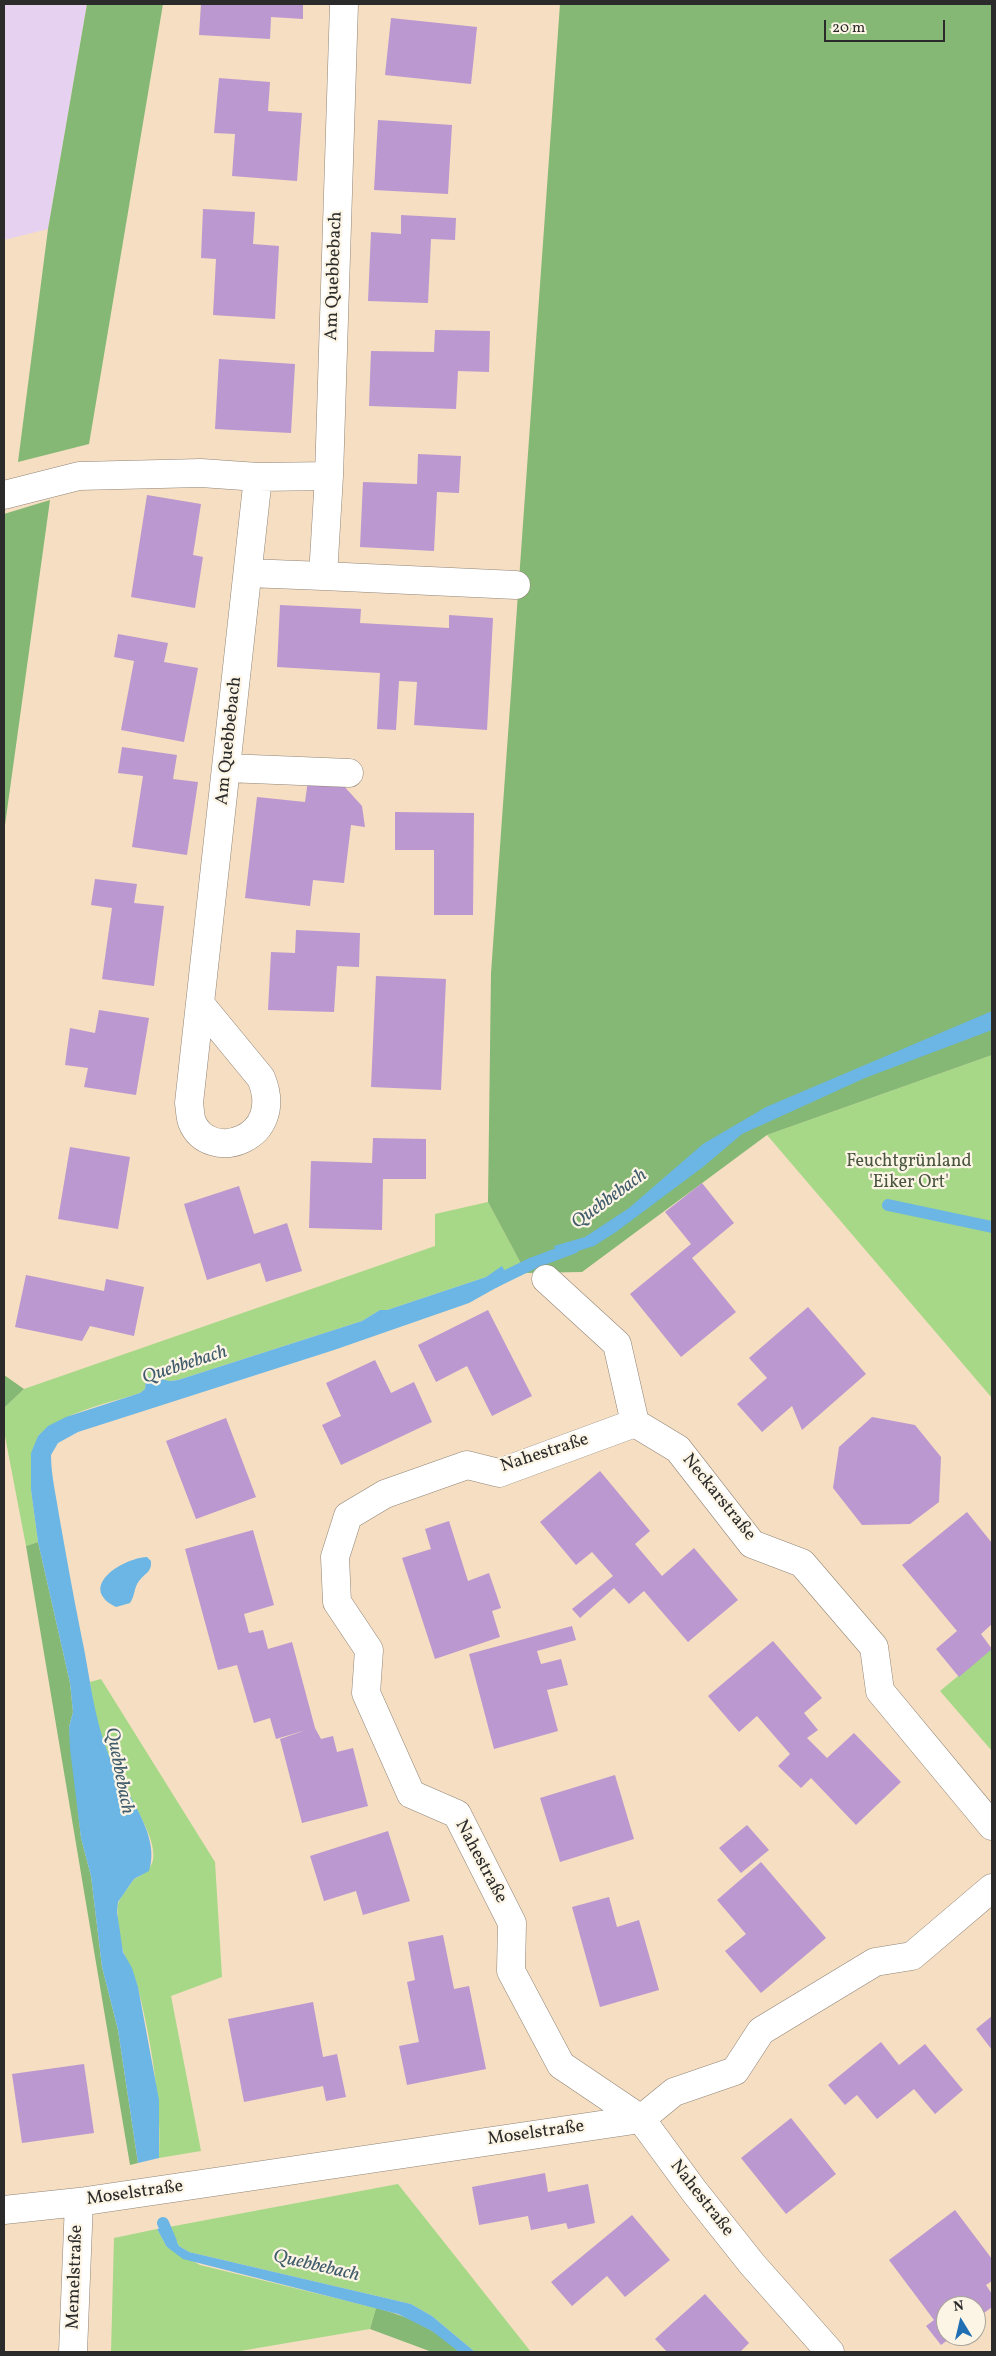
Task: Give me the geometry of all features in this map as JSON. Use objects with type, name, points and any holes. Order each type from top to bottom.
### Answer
[{"type":"street","name":"Am Quebbebach","points":[[323,576],[329,476],[344,4]]},
{"type":"street","points":[[4,495],[79,476],[201,473],[258,477],[329,476]]},
{"type":"street","name":"Am Quebbebach","points":[[201,1005],[261,1078],[267,1092],[264,1122],[253,1133],[239,1140],[224,1144],[205,1139],[192,1123],[189,1103],[258,477]]},
{"type":"street","points":[[248,573],[516,585]]},
{"type":"street","points":[[227,768],[349,773]]},
{"type":"street","points":[[546,1279],[617,1344],[635,1423]]},
{"type":"street","name":"Neckarstraße","points":[[635,1423],[678,1449],[752,1544],[802,1563],[874,1646],[880,1691],[992,1826]]},
{"type":"street","name":"Nahestraße","points":[[635,1423],[499,1473],[467,1465],[385,1494],[348,1516],[335,1557],[337,1602],[369,1650],[366,1694],[411,1794],[457,1814],[512,1923],[511,1972],[561,2065],[640,2118],[694,2192],[752,2264],[830,2352]]},
{"type":"street","name":"Moselstraße","points":[[4,2210],[79,2202],[640,2118],[674,2092],[735,2072],[761,2031],[875,1962],[912,1956],[992,1888]]},
{"type":"street","name":"Memelstraße","points":[[73,2352],[79,2202]]},
{"type":"shaded area","points":[[4,4],[87,4],[48,229],[4,240]]},
{"type":"green space","points":[[87,4],[163,4],[89,444],[18,462],[48,229]]},
{"type":"green space","points":[[560,4],[992,4],[992,1055],[767,1135],[582,1272],[526,1273],[488,1202],[491,973]]},
{"type":"green space","points":[[50,500],[4,832],[4,514]]},
{"type":"green space","name":"Feuchtgrünland 'Eiker Ort'","points":[[992,1055],[992,1398],[767,1135]]},
{"type":"green space","points":[[488,1202],[526,1273],[510,1280],[502,1267],[486,1277],[387,1310],[380,1310],[362,1321],[178,1380],[170,1381],[150,1377],[146,1380],[145,1389],[140,1393],[87,1409],[49,1427],[38,1436],[31,1490],[38,1542],[26,1546],[4,1431],[4,1408],[24,1389],[435,1246],[435,1214]]},
{"type":"green space","points":[[4,1375],[24,1389],[4,1408]]},
{"type":"green space","points":[[38,1542],[70,1683],[73,1712],[69,1727],[81,1838],[91,1876],[102,1967],[118,2030],[138,2163],[130,2165],[26,1546]]},
{"type":"green space","points":[[992,1648],[992,1751],[940,1691]]},
{"type":"green space","points":[[101,1679],[215,1862],[222,1977],[171,1996],[201,2151],[159,2158],[159,2116],[151,2051],[137,1983],[123,1948],[118,1914],[118,1904],[123,1895],[134,1879],[143,1874],[150,1866],[153,1860],[153,1850],[139,1812],[108,1756],[101,1736],[90,1682]]},
{"type":"green space","points":[[398,2184],[531,2352],[475,2352],[432,2316],[411,2304],[189,2252],[179,2246],[169,2227]]},
{"type":"green space","points":[[157,2229],[167,2247],[200,2265],[376,2308],[370,2329],[234,2352],[111,2352],[114,2238]]},
{"type":"green space","points":[[376,2308],[420,2324],[441,2337],[459,2352],[432,2352],[370,2329]]},
{"type":"water","points":[[992,1011],[992,1030],[865,1078],[742,1134],[703,1167],[616,1232],[594,1246],[559,1257],[554,1246],[585,1237],[629,1208],[703,1144],[766,1107]]},
{"type":"water","points":[[502,1266],[510,1280],[469,1303],[334,1350],[78,1432],[58,1443],[51,1455],[64,1545],[99,1726],[115,1769],[139,1812],[150,1842],[152,1857],[149,1871],[134,1879],[118,1902],[117,1912],[123,1952],[132,1968],[138,1987],[159,2100],[159,2158],[138,2163],[118,2030],[102,1967],[91,1876],[81,1838],[70,1749],[69,1727],[73,1712],[70,1683],[38,1542],[31,1490],[31,1453],[38,1436],[48,1426],[66,1417],[140,1393],[145,1389],[146,1379],[150,1377],[170,1381],[178,1380],[362,1321],[380,1310],[387,1310],[486,1277]]},
{"type":"water","points":[[147,1557],[151,1561],[150,1568],[137,1583],[130,1603],[116,1607],[105,1599],[101,1591],[102,1583],[108,1575],[126,1562]]},
{"type":"water","points":[[169,2227],[179,2246],[189,2252],[411,2304],[432,2316],[475,2352],[459,2352],[432,2331],[398,2314],[183,2259],[167,2247],[157,2229]]},
{"type":"building","points":[[201,4],[303,4],[303,19],[271,17],[270,39],[199,35]]},
{"type":"building","points":[[391,18],[477,27],[471,84],[385,75]]},
{"type":"building","points":[[219,78],[270,82],[268,111],[302,113],[297,181],[232,176],[235,134],[214,133]]},
{"type":"building","points":[[378,120],[452,125],[448,194],[374,190]]},
{"type":"building","points":[[203,209],[255,212],[253,244],[279,246],[275,319],[213,315],[216,259],[201,258]]},
{"type":"building","points":[[401,215],[456,218],[455,240],[431,239],[428,303],[368,301],[371,232],[401,234]]},
{"type":"building","points":[[435,330],[490,331],[489,372],[458,371],[456,409],[369,406],[371,351],[434,352]]},
{"type":"building","points":[[219,359],[295,364],[291,433],[215,429]]},
{"type":"building","points":[[418,454],[461,456],[459,493],[437,492],[434,551],[360,547],[363,482],[417,484]]},
{"type":"building","points":[[147,495],[201,504],[193,555],[203,557],[195,608],[131,597]]},
{"type":"building","points":[[280,605],[361,609],[360,623],[449,628],[449,615],[493,618],[487,730],[414,725],[417,682],[399,681],[396,730],[377,729],[380,673],[277,667]]},
{"type":"building","points":[[118,634],[168,643],[164,662],[198,668],[184,742],[121,730],[134,661],[114,657]]},
{"type":"building","points":[[122,747],[177,755],[173,779],[198,782],[187,855],[132,847],[143,776],[118,773]]},
{"type":"building","points":[[308,780],[342,784],[362,806],[365,827],[351,825],[344,883],[313,880],[310,906],[245,898],[257,797],[305,802]]},
{"type":"building","points":[[395,812],[474,813],[473,915],[434,915],[434,850],[395,850]]},
{"type":"building","points":[[95,879],[137,884],[134,903],[164,906],[154,986],[102,979],[112,908],[91,905]]},
{"type":"building","points":[[296,930],[360,933],[359,967],[337,966],[334,1012],[268,1010],[271,952],[295,953]]},
{"type":"building","points":[[376,976],[446,979],[441,1090],[371,1087]]},
{"type":"building","points":[[99,1010],[149,1018],[136,1095],[84,1087],[88,1068],[65,1065],[70,1028],[95,1033]]},
{"type":"building","points":[[373,1138],[426,1139],[426,1179],[383,1179],[382,1230],[309,1228],[311,1161],[372,1163]]},
{"type":"building","points":[[70,1147],[130,1157],[118,1229],[58,1219]]},
{"type":"building","points":[[702,1183],[734,1223],[692,1258],[736,1312],[681,1357],[630,1294],[691,1244],[665,1212]]},
{"type":"building","points":[[239,1186],[254,1234],[287,1223],[302,1271],[266,1282],[260,1263],[207,1280],[184,1204]]},
{"type":"building","points":[[26,1275],[104,1291],[106,1279],[144,1287],[134,1336],[90,1326],[82,1341],[15,1327]]},
{"type":"building","points":[[808,1307],[866,1374],[802,1430],[792,1406],[762,1432],[737,1404],[767,1378],[749,1358]]},
{"type":"building","points":[[488,1310],[532,1396],[492,1416],[467,1366],[436,1382],[418,1345]]},
{"type":"building","points":[[375,1360],[391,1393],[414,1382],[432,1422],[341,1465],[322,1425],[341,1416],[326,1383]]},
{"type":"building","points":[[872,1417],[915,1425],[941,1457],[939,1502],[910,1524],[862,1525],[833,1488],[839,1447]]},
{"type":"building","points":[[226,1418],[256,1497],[196,1519],[166,1441]]},
{"type":"building","points":[[600,1471],[650,1531],[635,1544],[662,1576],[694,1548],[738,1600],[688,1642],[644,1591],[629,1604],[614,1588],[580,1618],[572,1609],[613,1576],[592,1552],[576,1565],[540,1522]]},
{"type":"building","points":[[967,1512],[992,1543],[992,1624],[981,1634],[992,1649],[959,1677],[936,1649],[957,1631],[902,1565]]},
{"type":"building","points":[[449,1521],[468,1581],[489,1573],[501,1608],[492,1611],[500,1637],[435,1659],[402,1558],[431,1549],[425,1529]]},
{"type":"building","points":[[253,1530],[274,1605],[244,1614],[249,1633],[263,1630],[268,1649],[292,1642],[315,1728],[321,1739],[333,1736],[337,1752],[353,1748],[368,1806],[302,1823],[280,1739],[306,1730],[276,1739],[270,1718],[254,1723],[237,1665],[218,1670],[185,1549]]},
{"type":"building","points":[[572,1626],[576,1640],[537,1651],[541,1664],[561,1659],[568,1685],[547,1690],[558,1731],[494,1749],[469,1654]]},
{"type":"building","points":[[773,1641],[822,1698],[804,1713],[818,1730],[807,1738],[827,1758],[854,1733],[901,1782],[856,1825],[811,1778],[801,1788],[778,1766],[790,1754],[757,1716],[739,1732],[708,1696]]},
{"type":"building","points":[[615,1775],[634,1839],[560,1862],[540,1798]]},
{"type":"building","points":[[747,1825],[769,1850],[741,1873],[719,1848]]},
{"type":"building","points":[[388,1831],[410,1901],[363,1915],[356,1891],[324,1901],[310,1856]]},
{"type":"building","points":[[761,1862],[826,1938],[761,1993],[725,1951],[746,1934],[717,1900]]},
{"type":"building","points":[[609,1897],[617,1927],[639,1920],[659,1990],[600,2007],[572,1907]]},
{"type":"building","points":[[443,1935],[454,1989],[469,1986],[486,2069],[407,2085],[399,2046],[419,2042],[407,1982],[415,1980],[408,1942]]},
{"type":"building","points":[[313,2002],[323,2057],[337,2054],[346,2097],[326,2101],[323,2086],[244,2102],[228,2019]]},
{"type":"building","points":[[992,2016],[992,2050],[976,2029]]},
{"type":"building","points":[[881,2042],[899,2065],[925,2044],[963,2090],[935,2114],[914,2089],[877,2119],[857,2095],[845,2105],[828,2085]]},
{"type":"building","points":[[84,2064],[94,2133],[22,2143],[12,2074]]},
{"type":"building","points":[[791,2118],[836,2174],[786,2214],[741,2158]]},
{"type":"building","points":[[545,2173],[548,2192],[588,2184],[595,2223],[568,2229],[566,2223],[531,2230],[528,2216],[479,2225],[472,2187]]},
{"type":"building","points":[[955,2210],[992,2259],[992,2281],[986,2285],[992,2294],[992,2307],[986,2312],[986,2296],[936,2296],[936,2339],[926,2326],[934,2320],[889,2260]]},
{"type":"building","points":[[632,2215],[670,2260],[625,2297],[607,2276],[572,2306],[551,2282]]},
{"type":"building","points":[[705,2294],[749,2343],[740,2352],[667,2352],[655,2339]]},
{"type":"waterway","points":[[888,1205],[992,1227]]},
{"type":"waterway","name":"Quebbebach","points":[[492,1283],[533,1263],[573,1248]]},
{"type":"waterway","name":"Quebbebach","points":[[163,2223],[171,2242]]}]
